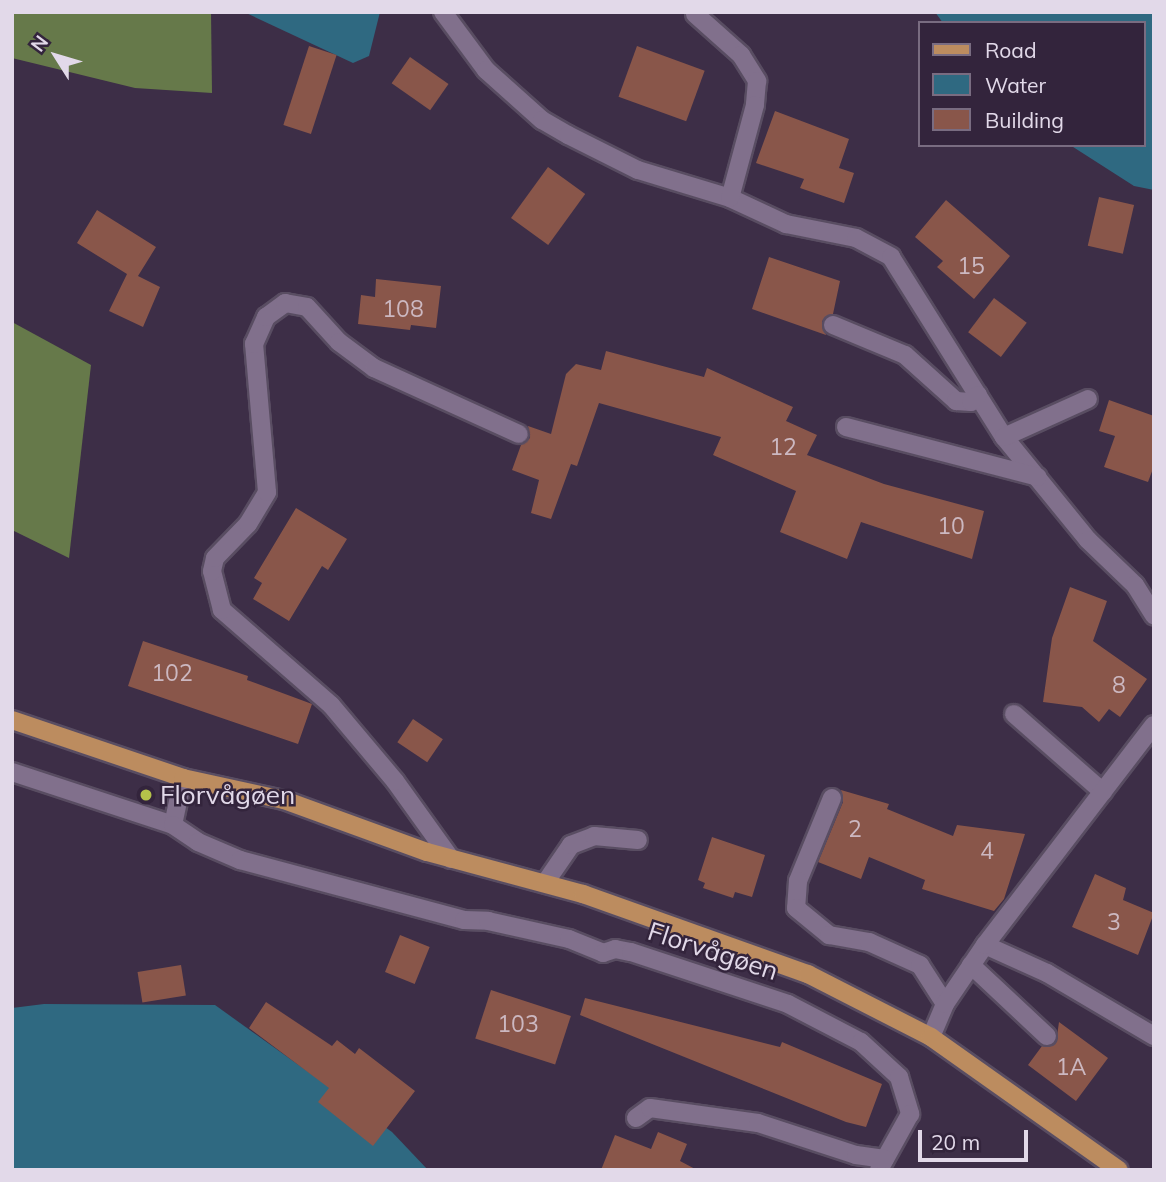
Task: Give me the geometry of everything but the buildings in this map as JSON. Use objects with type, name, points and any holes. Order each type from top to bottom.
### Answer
[{"type":"main road","name":"Florvågøen","points":[[12,720],[183,778],[284,800],[451,859],[545,883],[660,918],[808,974],[931,1037],[1119,1170]]},
{"type":"street","points":[[443,12],[486,70],[542,120],[638,170],[730,198],[786,224],[856,238],[891,257],[1004,437],[1088,540],[1135,585],[1154,616]]},
{"type":"street","points":[[695,14],[741,55],[757,81],[755,105],[730,198]]},
{"type":"street","points":[[451,859],[395,780],[331,705],[222,610],[212,571],[215,558],[248,524],[267,492],[254,344],[266,317],[285,303],[307,307],[339,342],[374,368],[519,434]]},
{"type":"street","points":[[833,325],[905,355],[956,401],[971,402],[978,395]]},
{"type":"street","points":[[1004,437],[1088,399]]},
{"type":"street","points":[[846,427],[1038,477]]},
{"type":"street","points":[[1014,714],[1104,792]]},
{"type":"street","points":[[931,1037],[945,1004],[985,945],[1154,725]]},
{"type":"street","name":"Florvågøen","points":[[12,772],[173,825],[198,842],[240,860],[313,882],[464,920],[488,921],[569,939],[603,953],[615,948],[631,952],[788,1004],[861,1042],[899,1077],[910,1114],[882,1164],[758,1123],[650,1108],[636,1118]]},
{"type":"street","points":[[173,825],[183,778]]},
{"type":"street","points":[[832,798],[799,881],[796,908],[829,935],[869,942],[920,965],[945,1004]]},
{"type":"street","points":[[545,883],[571,845],[594,836],[638,840]]},
{"type":"street","points":[[985,945],[1112,1007],[1154,1036]]},
{"type":"street","points":[[971,965],[1047,1036]]},
{"type":"green space","points":[[12,12],[211,12],[212,93],[135,88],[12,58]]},
{"type":"green space","points":[[12,322],[91,365],[69,558],[12,530]]},
{"type":"water","points":[[244,12],[380,12],[369,56],[353,63]]},
{"type":"water","points":[[935,12],[1154,12],[1154,190],[1134,186],[1073,147],[1145,147],[1145,21],[942,21]]},
{"type":"water","points":[[44,1004],[215,1005],[392,1132],[428,1170],[12,1170],[12,1008]]},
{"type":"place","name":"Florvågøen","points":[[146,795]]}]
